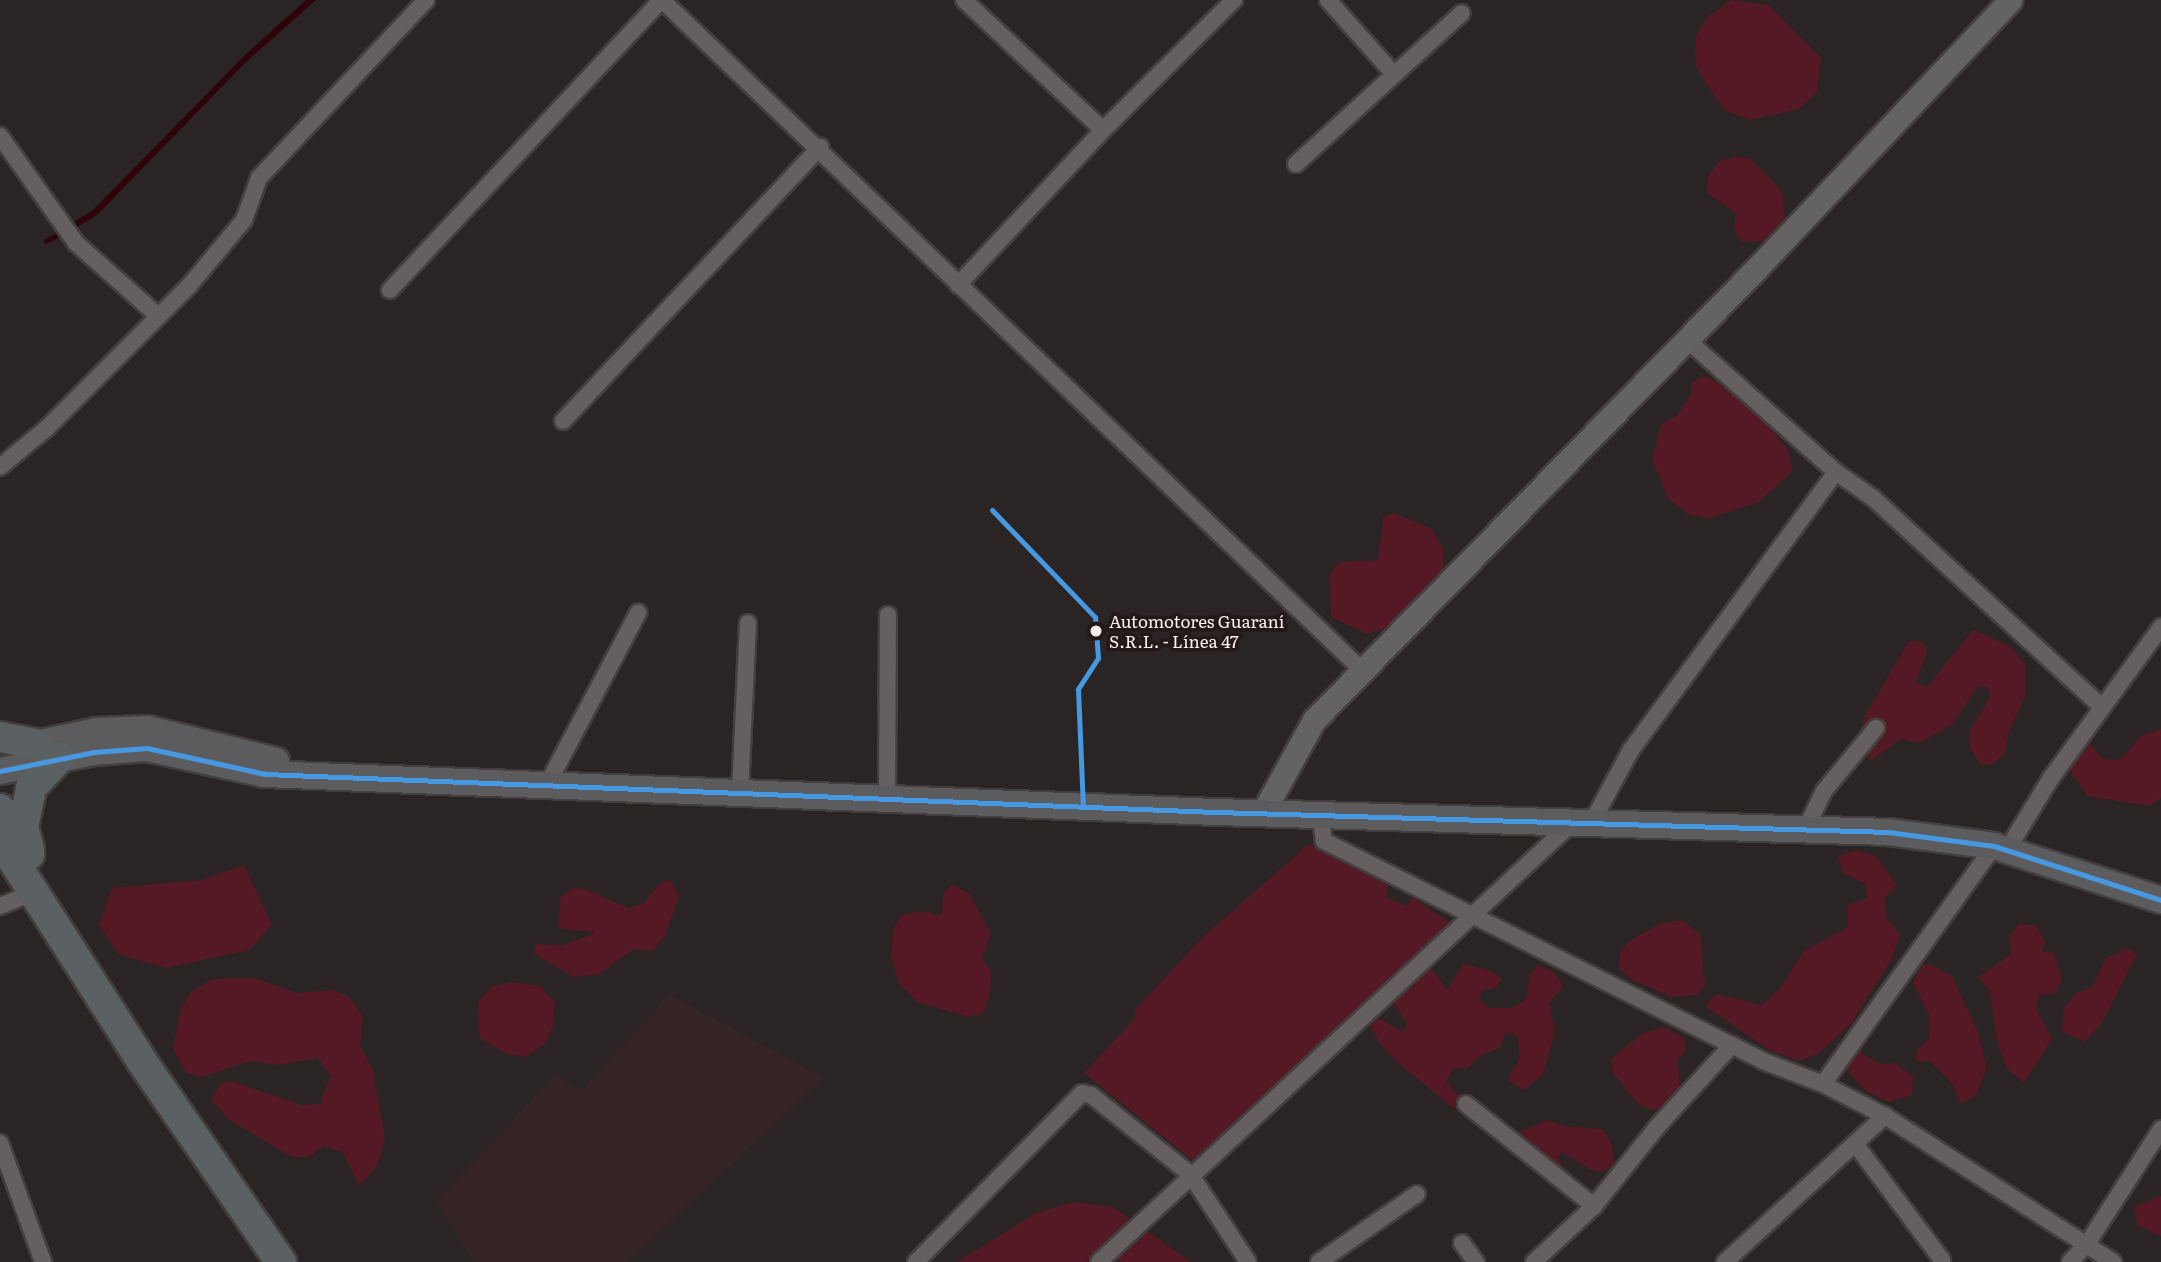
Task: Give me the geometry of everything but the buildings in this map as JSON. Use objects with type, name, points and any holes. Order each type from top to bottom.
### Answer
[{"type":"highway","points":[[0,737],[48,751],[25,808],[30,856]]},
{"type":"highway","points":[[0,809],[134,1019],[207,1152]]},
{"type":"highway","points":[[0,841],[178,1116],[207,1152],[281,1262]]},
{"type":"main road","points":[[0,771],[48,751],[122,727],[148,729],[310,774],[887,799],[1888,832],[2001,848],[2161,900]]},
{"type":"main road","points":[[0,753],[48,751]]},
{"type":"street","points":[[0,467],[47,428],[157,315],[190,286],[244,220],[259,178],[426,0]]},
{"type":"street","points":[[390,290],[661,0],[820,147],[958,285],[1362,670]]},
{"type":"street","points":[[964,0],[1103,130]]},
{"type":"street","points":[[958,285],[1103,130],[1234,0]]},
{"type":"street","points":[[1328,0],[1392,72]]},
{"type":"street","points":[[1263,811],[1314,720],[1686,339],[2010,0]]},
{"type":"street","points":[[1296,164],[1363,106],[1392,72],[1462,13]]},
{"type":"street","points":[[0,136],[64,220],[76,243],[157,315]]},
{"type":"street","points":[[563,421],[820,147]]},
{"type":"street","points":[[1686,339],[1836,472],[1872,499],[2101,706]]},
{"type":"street","points":[[1100,1262],[1190,1174],[1472,914],[1583,822],[1631,750],[1836,472]]},
{"type":"street","points":[[547,785],[638,614]]},
{"type":"street","points":[[887,799],[888,615]]},
{"type":"street","points":[[740,792],[748,623]]},
{"type":"street","points":[[1823,1084],[2001,848],[2101,706],[2161,627]]},
{"type":"street","points":[[1805,830],[1824,790],[1876,728]]},
{"type":"street","points":[[1320,813],[1324,841],[1732,1045],[1823,1084],[1885,1116],[2113,1262]]},
{"type":"street","points":[[0,906],[34,892]]},
{"type":"street","points":[[1534,1262],[1594,1206],[1657,1127],[1732,1045]]},
{"type":"street","points":[[916,1262],[1082,1093],[1091,1094],[1190,1174],[1248,1262]]},
{"type":"street","points":[[1466,1104],[1594,1206]]},
{"type":"street","points":[[1724,1262],[1885,1116]]},
{"type":"street","points":[[2070,1262],[2087,1244],[2161,1129]]},
{"type":"street","points":[[0,1143],[43,1262]]},
{"type":"street","points":[[1856,1145],[1942,1261]]},
{"type":"street","points":[[1319,1262],[1417,1194]]},
{"type":"street","points":[[1462,1244],[1476,1262]]},
{"type":"shaded area","points":[[306,0],[316,0],[245,63],[98,214],[68,233],[65,227],[92,211],[246,54]]},
{"type":"shaded area","points":[[1731,0],[1769,5],[1821,58],[1817,93],[1799,109],[1749,120],[1725,110],[1709,88],[1695,65],[1696,36],[1706,18]]},
{"type":"shaded area","points":[[1736,157],[1751,159],[1782,192],[1785,218],[1764,241],[1742,242],[1734,228],[1736,213],[1707,193],[1708,176],[1719,161]]},
{"type":"shaded area","points":[[1706,376],[1740,396],[1761,417],[1789,451],[1792,471],[1759,502],[1707,519],[1686,513],[1668,498],[1652,459],[1661,425],[1677,415],[1691,394],[1692,382]]},
{"type":"shaded area","points":[[1394,513],[1432,529],[1443,549],[1443,568],[1404,614],[1387,628],[1367,634],[1331,617],[1330,574],[1339,562],[1378,560],[1383,517]]},
{"type":"shaded area","points":[[1973,630],[2010,646],[2026,665],[2026,694],[2009,731],[2005,753],[1992,765],[1980,764],[1970,748],[1970,730],[1990,697],[1988,687],[1977,687],[1952,725],[1919,743],[1901,739],[1871,761],[1861,749],[1859,734],[1866,714],[1909,641],[1921,641],[1927,651],[1916,682],[1927,687]]},
{"type":"shaded area","points":[[2161,729],[2161,798],[2149,806],[2087,796],[2063,760],[2085,740],[2104,759],[2120,760],[2141,736]]},
{"type":"shaded area","points":[[1309,844],[1389,886],[1385,897],[1407,906],[1412,897],[1452,924],[1196,1163],[1084,1073],[1135,1018],[1135,1009],[1205,935]]},
{"type":"shaded area","points":[[1857,850],[1876,856],[1897,886],[1885,897],[1886,917],[1900,935],[1892,958],[1852,1023],[1819,1053],[1800,1061],[1772,1052],[1705,1006],[1716,994],[1761,1005],[1778,991],[1804,951],[1848,927],[1848,905],[1867,898],[1866,884],[1843,873],[1838,856]]},
{"type":"shaded area","points":[[244,865],[272,925],[249,950],[166,968],[118,954],[99,924],[112,888],[203,880]]},
{"type":"shaded area","points":[[670,880],[679,896],[665,936],[652,951],[634,949],[599,974],[574,977],[534,954],[535,944],[563,945],[596,933],[558,928],[560,898],[571,889],[582,888],[629,908],[644,903],[659,884]]},
{"type":"shaded area","points":[[952,885],[970,894],[991,934],[982,959],[991,971],[990,994],[983,1014],[969,1017],[917,1002],[898,982],[891,955],[893,930],[900,916],[918,911],[941,915],[944,892]]},
{"type":"shaded area","points":[[1682,920],[1700,934],[1705,984],[1698,995],[1672,997],[1632,980],[1619,969],[1620,953],[1629,941],[1659,924]]},
{"type":"shaded area","points":[[2018,924],[2036,925],[2045,942],[2042,952],[2054,953],[2062,979],[2056,993],[2039,995],[2036,1009],[2052,1039],[2024,1083],[2007,1069],[1997,1042],[1990,992],[1979,977],[2011,954],[2010,936]]},
{"type":"shaded area","points":[[2128,948],[2137,954],[2101,1024],[2085,1042],[2062,1031],[2064,1007],[2076,993],[2092,987],[2105,959]]},
{"type":"shaded area","points":[[1422,956],[1447,990],[1463,964],[1489,970],[1502,978],[1496,988],[1481,991],[1480,1000],[1489,1008],[1511,1008],[1526,1000],[1530,975],[1538,965],[1554,972],[1563,986],[1549,1004],[1555,1031],[1543,1075],[1523,1090],[1508,1080],[1520,1058],[1517,1036],[1506,1032],[1500,1048],[1481,1055],[1468,1068],[1454,1068],[1446,1081],[1457,1094],[1471,1099],[1469,1113],[1453,1108],[1396,1061],[1378,1041],[1370,1024],[1373,1015],[1403,1032],[1407,1023],[1392,1001],[1395,992],[1414,987]]},
{"type":"shaded area","points":[[1922,965],[1932,965],[1952,976],[1978,1032],[1987,1068],[1976,1095],[1961,1104],[1952,1083],[1931,1062],[1916,1061],[1917,1049],[1929,1039],[1930,1017],[1913,982]]},
{"type":"shaded area","points":[[255,978],[296,993],[333,990],[349,997],[363,1017],[360,1046],[373,1071],[385,1140],[377,1165],[359,1186],[343,1152],[323,1146],[309,1157],[292,1157],[229,1120],[211,1100],[221,1083],[231,1081],[302,1105],[320,1104],[330,1076],[318,1058],[276,1065],[250,1061],[203,1077],[186,1073],[173,1049],[180,1011],[191,992],[210,980]]},
{"type":"shaded area","points":[[512,982],[539,986],[555,1001],[553,1026],[545,1044],[525,1057],[507,1054],[479,1038],[478,1001],[492,986]]},
{"type":"shaded area","points":[[669,994],[824,1078],[627,1262],[475,1262],[436,1202],[555,1074],[581,1091]]},
{"type":"shaded area","points":[[1664,1027],[1684,1038],[1686,1050],[1678,1060],[1680,1095],[1668,1106],[1650,1110],[1637,1103],[1613,1073],[1611,1059],[1643,1033]]},
{"type":"shaded area","points":[[1844,1043],[1880,1064],[1896,1063],[1913,1077],[1912,1095],[1888,1102],[1865,1091],[1833,1052]]},
{"type":"shaded area","points":[[1547,1120],[1564,1126],[1603,1129],[1612,1145],[1614,1165],[1601,1172],[1589,1169],[1563,1152],[1557,1156],[1572,1181],[1552,1185],[1511,1150],[1516,1134]]},
{"type":"shaded area","points":[[2161,1196],[2161,1236],[2137,1225],[2134,1207]]},
{"type":"shaded area","points":[[1073,1202],[1113,1207],[1191,1262],[1120,1262],[1110,1257],[1084,1262],[957,1262],[1036,1213]]},
{"type":"waterway","points":[[46,241],[63,232]]},
{"type":"transit line","name":"47","points":[[992,510],[1095,617],[1098,658],[1078,689],[1083,807]]},
{"type":"transit line","name":"47","points":[[0,771],[94,752],[147,748],[265,774],[1216,812],[1888,832],[1994,846],[2161,900]]},
{"type":"place","name":"Automotores Guaraní S.R.L. - Línea 47","points":[[1096,631]]}]
